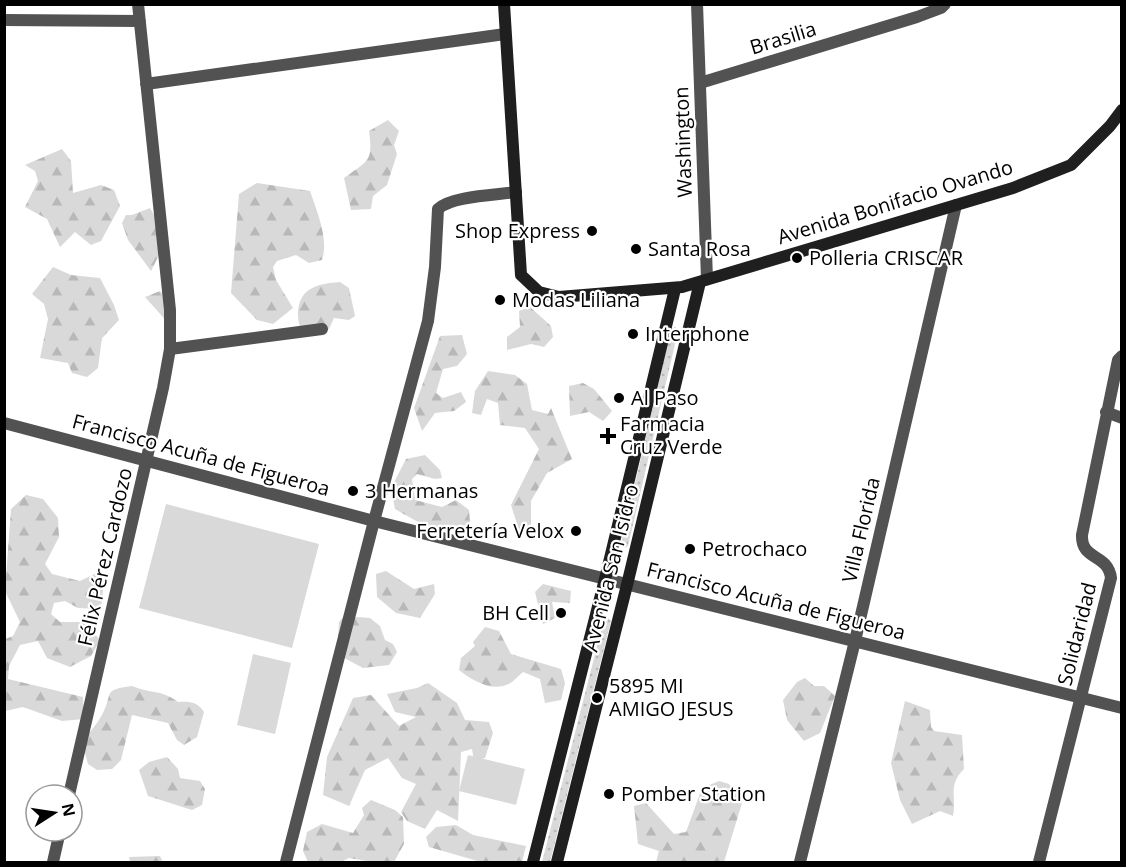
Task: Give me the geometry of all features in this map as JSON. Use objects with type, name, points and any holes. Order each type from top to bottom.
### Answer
[{"type":"main road","points":[[504,4],[516,192]]},
{"type":"main road","name":"Avenida Bonifacio Ovando","points":[[516,192],[521,275],[539,292],[559,297],[675,289],[1013,188],[1071,165],[1110,126],[1122,110]]},
{"type":"main road","name":"Avenida San Isidro","points":[[557,862],[703,281]]},
{"type":"main road","name":"Avenida San Isidro","points":[[533,862],[605,579],[675,289]]},
{"type":"street","name":"Félix Pérez Cardozo","points":[[72,783],[147,460],[170,349],[170,310],[138,4]]},
{"type":"street","name":"Washington","points":[[697,4],[703,281]]},
{"type":"street","name":"Brasilia","points":[[700,83],[917,17],[941,8],[945,4]]},
{"type":"street","points":[[4,20],[140,21]]},
{"type":"street","points":[[146,84],[505,34]]},
{"type":"street","points":[[285,862],[428,321],[435,267],[438,208],[452,202],[516,192]]},
{"type":"street","name":"Villa Florida","points":[[800,862],[855,641],[956,205]]},
{"type":"street","points":[[170,349],[322,329]]},
{"type":"street","name":"Solidaridad","points":[[1039,862],[1111,578],[1116,571],[1085,550],[1082,543],[1106,412],[1118,360],[1122,356]]},
{"type":"street","points":[[1106,412],[1122,418]]},
{"type":"street","name":"Francisco Acuña de Figueroa","points":[[4,423],[374,521],[1122,708]]},
{"type":"street","points":[[53,862],[57,843]]},
{"type":"green space","points":[[388,120],[399,131],[394,145],[397,154],[387,185],[373,196],[371,209],[351,210],[344,178],[367,159],[370,149],[369,131]]},
{"type":"green space","points":[[62,149],[71,161],[73,193],[101,185],[114,190],[120,206],[101,241],[91,245],[75,232],[60,247],[47,219],[25,207],[38,181],[35,171],[25,165]]},
{"type":"green space","points":[[257,183],[310,191],[323,234],[322,260],[309,263],[296,255],[277,261],[273,267],[276,280],[293,308],[273,324],[257,320],[231,293],[239,194]]},
{"type":"green space","points":[[150,208],[157,220],[162,249],[151,271],[128,240],[122,223],[126,215]]},
{"type":"green space","points":[[53,267],[71,275],[100,278],[119,320],[102,338],[98,368],[87,377],[72,373],[68,363],[40,358],[48,319],[44,304],[32,294]]},
{"type":"green space","points":[[340,282],[349,288],[355,316],[349,320],[334,318],[329,329],[305,334],[298,319],[302,297],[312,288]]},
{"type":"green space","points":[[160,291],[172,304],[169,324],[145,297]]},
{"type":"green space","points":[[530,307],[551,326],[553,337],[544,347],[531,344],[507,350],[507,337],[520,327],[519,311]]},
{"type":"green space","points":[[675,327],[678,331],[628,546],[625,548],[621,544],[671,329]]},
{"type":"green space","points":[[462,335],[467,354],[457,366],[443,369],[436,393],[443,398],[461,392],[466,402],[454,411],[435,413],[422,431],[414,408],[440,336]]},
{"type":"green space","points":[[488,371],[515,375],[527,384],[532,410],[548,414],[551,408],[572,459],[547,473],[531,501],[531,530],[520,533],[511,505],[539,449],[525,428],[500,425],[498,403],[487,399],[481,415],[472,413],[475,391]]},
{"type":"green space","points":[[583,383],[594,389],[612,411],[603,421],[589,412],[570,416],[569,386]]},
{"type":"green space","points":[[425,455],[440,470],[442,478],[435,479],[417,474],[412,479],[415,500],[442,507],[456,500],[469,510],[470,522],[461,527],[442,529],[422,524],[395,509],[391,488],[406,459]]},
{"type":"green space","points":[[26,495],[43,499],[58,518],[59,537],[45,564],[52,574],[80,581],[97,573],[104,581],[101,609],[78,608],[65,601],[54,603],[51,614],[60,622],[85,622],[100,640],[91,656],[70,667],[47,658],[38,641],[20,645],[9,666],[8,679],[83,697],[84,719],[62,721],[23,707],[5,711],[5,639],[13,636],[20,622],[5,591],[11,509]]},
{"type":"green space","points":[[166,504],[319,544],[292,648],[139,608]]},
{"type":"green space","points":[[386,571],[414,589],[434,584],[435,594],[420,618],[396,613],[377,597],[376,574]]},
{"type":"green space","points":[[543,584],[571,591],[570,603],[552,602],[555,618],[543,624],[535,592]]},
{"type":"green space","points":[[344,616],[370,618],[380,626],[385,640],[393,644],[397,652],[389,665],[363,668],[337,654],[339,622]]},
{"type":"green space","points":[[607,617],[611,621],[550,862],[542,862],[604,619]]},
{"type":"green space","points":[[485,627],[499,631],[511,654],[561,669],[565,683],[561,700],[545,703],[540,679],[523,672],[512,682],[498,687],[477,682],[459,670],[461,658],[475,646],[473,642]]},
{"type":"green space","points":[[253,654],[291,663],[275,734],[237,725]]},
{"type":"green space","points":[[805,678],[814,686],[824,686],[835,696],[820,733],[804,741],[787,720],[783,700],[797,682]]},
{"type":"green space","points":[[428,683],[457,703],[465,720],[489,722],[493,733],[485,758],[474,761],[472,749],[461,752],[458,821],[437,810],[425,829],[407,821],[401,812],[416,784],[402,778],[388,758],[365,770],[349,806],[323,795],[327,757],[353,698],[371,695],[399,726],[416,717],[395,712],[387,694],[417,688]]},
{"type":"green space","points":[[132,686],[161,693],[178,702],[189,702],[199,706],[204,712],[197,737],[184,745],[177,740],[168,723],[132,715],[121,760],[112,769],[97,770],[88,764],[82,742],[102,715],[112,691]]},
{"type":"green space","points":[[905,701],[930,710],[931,727],[934,731],[962,735],[964,769],[954,786],[953,816],[940,811],[912,824],[900,800],[891,763]]},
{"type":"green space","points":[[468,755],[525,769],[516,805],[459,791]]},
{"type":"green space","points":[[167,757],[178,769],[180,778],[200,781],[205,789],[202,805],[192,810],[148,796],[139,770],[149,762]]},
{"type":"green space","points":[[719,781],[729,784],[742,803],[724,862],[656,862],[659,851],[638,844],[634,806],[646,803],[674,834],[686,832],[702,788]]},
{"type":"green space","points":[[371,800],[395,810],[403,817],[404,844],[394,862],[372,862],[349,858],[341,862],[308,862],[303,851],[307,832],[322,824],[353,833],[364,815],[362,808]]},
{"type":"green space","points":[[456,825],[473,835],[526,846],[522,862],[481,862],[429,847],[426,837],[436,827]]},
{"type":"green space","points":[[160,856],[163,862],[130,862],[129,857]]},
{"type":"place","name":"Shop Express","points":[[592,231]]},
{"type":"place","name":"Santa Rosa","points":[[636,249]]},
{"type":"place","name":"Polleria CRISCAR","points":[[797,258]]},
{"type":"place","name":"Modas Liliana","points":[[500,300]]},
{"type":"place","name":"Interphone","points":[[633,334]]},
{"type":"place","name":"Al Paso","points":[[619,398]]},
{"type":"place","name":"Farmacia Cruz Verde","points":[[608,436]]},
{"type":"place","name":"3 Hermanas","points":[[353,491]]},
{"type":"place","name":"Ferretería Velox","points":[[576,531]]},
{"type":"place","name":"Petrochaco","points":[[690,549]]},
{"type":"place","name":"BH Cell","points":[[561,613]]},
{"type":"place","name":"5895 MI AMIGO JESUS","points":[[597,698]]},
{"type":"place","name":"Pomber Station","points":[[609,794]]}]
